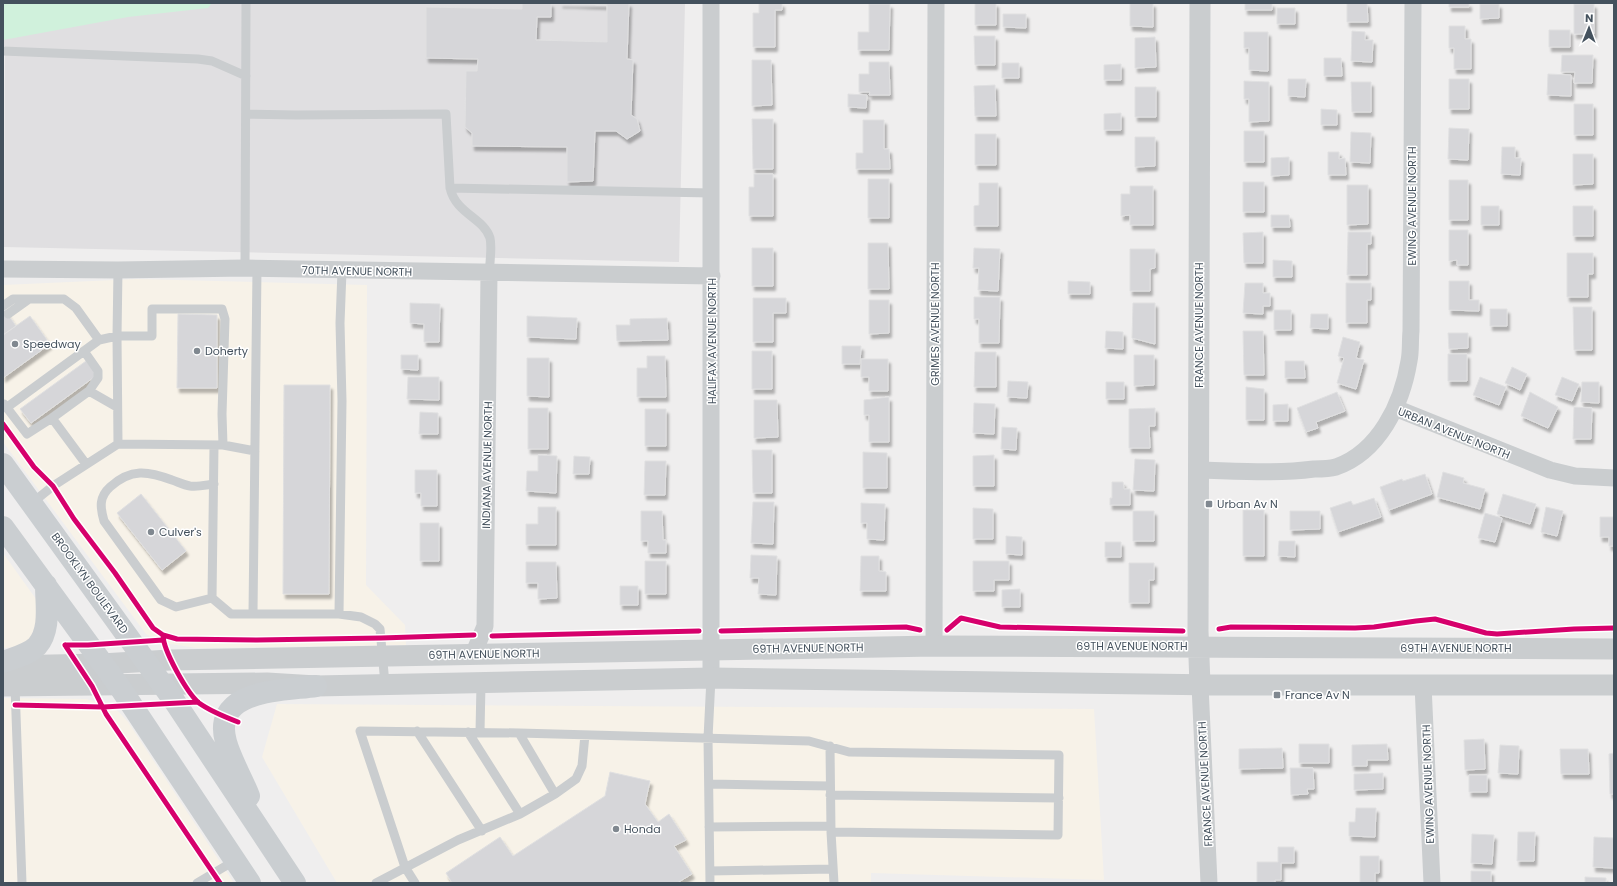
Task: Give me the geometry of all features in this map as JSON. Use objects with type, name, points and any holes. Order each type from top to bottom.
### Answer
[{"type":"main road","name":"BROOKLYN BOULEVARD","points":[[3,464],[160,684],[175,702],[295,883]]},
{"type":"main road","points":[[3,528],[46,585],[118,686],[250,883]]},
{"type":"main road","points":[[3,662],[20,656],[36,647],[44,634],[47,619],[46,585]]},
{"type":"main road","points":[[273,850],[226,743],[223,731],[224,722],[228,712],[236,703],[246,697],[316,686]]},
{"type":"street","name":"HALIFAX AVENUE NORTH","points":[[711,3],[711,678]]},
{"type":"street","name":"GRIMES AVENUE NORTH","points":[[934,646],[936,3]]},
{"type":"street","name":"FRANCE AVENUE NORTH","points":[[1200,3],[1198,470],[1199,647],[1209,883]]},
{"type":"street","name":"EWING AVENUE NORTH","points":[[1395,408],[1403,386],[1409,361],[1411,331],[1413,3]]},
{"type":"street","name":"70TH AVENUE NORTH","points":[[3,269],[251,269],[712,276]]},
{"type":"street","name":"INDIANA AVENUE NORTH","points":[[474,654],[485,626],[489,273]]},
{"type":"street","name":"URBAN AVENUE NORTH","points":[[1198,470],[1295,472],[1335,467],[1356,457],[1374,442],[1395,408],[1550,470],[1575,476],[1614,478]]},
{"type":"street","name":"69TH AVENUE NORTH","points":[[3,666],[102,664],[144,661],[934,646],[1614,649]]},
{"type":"street","points":[[9,686],[118,686],[267,683],[316,686],[481,684],[711,678],[1200,685],[1614,685]]},
{"type":"street","name":"EWING AVENUE NORTH","points":[[1423,685],[1432,883]]},
{"type":"lane","points":[[246,3],[246,114],[255,451],[253,613]]},
{"type":"lane","points":[[3,51],[198,59],[212,61],[246,76]]},
{"type":"lane","points":[[246,114],[446,114],[450,188],[459,207],[484,229],[490,239],[489,273]]},
{"type":"lane","points":[[450,188],[711,193]]},
{"type":"lane","points":[[118,270],[118,444]]},
{"type":"lane","points":[[339,614],[342,401],[340,323],[342,271]]},
{"type":"lane","points":[[3,306],[13,299],[64,299],[76,308],[99,340]]},
{"type":"lane","points":[[8,314],[29,299]]},
{"type":"lane","points":[[84,351],[98,371],[98,378],[85,390],[58,408],[27,434],[5,405],[29,397],[68,368],[84,351],[99,340],[117,336],[152,336],[152,309],[222,309],[225,319],[222,414],[214,484],[212,598]]},
{"type":"lane","points":[[85,390],[117,407]]},
{"type":"lane","points":[[47,418],[86,464]]},
{"type":"lane","points":[[32,503],[53,486],[118,444],[219,446],[255,451]]},
{"type":"lane","points":[[212,598],[176,607],[162,600],[104,520],[100,506],[105,492],[118,479],[136,472],[153,473],[189,486],[214,484]]},
{"type":"lane","points":[[212,598],[231,614],[339,614],[361,617],[375,624],[380,629],[385,684]]},
{"type":"lane","points":[[710,883],[708,738],[711,678]]},
{"type":"lane","points":[[480,732],[481,684]]},
{"type":"lane","points":[[9,686],[22,883]]},
{"type":"lane","points":[[415,883],[405,867],[360,731],[480,732],[809,741],[849,752],[1059,755],[1058,835],[709,827]]},
{"type":"lane","points":[[417,732],[482,831]]},
{"type":"lane","points":[[468,732],[520,814]]},
{"type":"lane","points":[[519,733],[555,794]]},
{"type":"lane","points":[[376,883],[458,840],[520,814],[555,794],[576,779],[582,766],[585,735]]},
{"type":"lane","points":[[830,746],[831,829],[834,883]]},
{"type":"lane","points":[[709,784],[830,791],[1059,798]]},
{"type":"lane","points":[[197,883],[234,860]]},
{"type":"lane","points":[[710,871],[833,869]]},
{"type":"shaded area","points":[[3,3],[685,3],[679,262],[4,247],[5,46],[3,46]]},
{"type":"shaded area","points":[[137,279],[367,285],[366,585],[405,625],[406,645],[197,648],[164,643],[146,634],[3,442],[3,285]]},
{"type":"shaded area","points":[[3,553],[36,599],[41,610],[30,640],[19,647],[3,648]]},
{"type":"shaded area","points":[[3,698],[86,699],[106,704],[119,712],[128,722],[234,883],[3,883]]},
{"type":"shaded area","points":[[277,704],[1094,709],[1104,880],[871,873],[871,883],[337,883],[262,757]]},
{"type":"green space","points":[[3,3],[212,3],[208,8],[128,17],[3,40]]},
{"type":"building","points":[[522,3],[551,3],[551,17],[537,17],[536,40],[607,42],[607,5],[560,3],[629,3],[627,59],[633,60],[631,115],[637,119],[640,131],[627,139],[616,131],[595,131],[593,181],[567,182],[567,147],[472,146],[472,133],[465,127],[466,71],[477,71],[478,59],[426,58],[426,7],[522,9]]},
{"type":"building","points":[[759,3],[782,3],[782,10],[775,10],[775,47],[753,47],[753,13],[759,13]]},
{"type":"building","points":[[975,3],[996,3],[996,25],[975,25]]},
{"type":"building","points":[[1130,3],[1153,3],[1153,27],[1130,26]]},
{"type":"building","points":[[1245,3],[1272,3],[1272,10],[1245,10]]},
{"type":"building","points":[[1347,3],[1367,3],[1368,22],[1347,22]]},
{"type":"building","points":[[1449,3],[1469,3],[1469,7],[1449,7]]},
{"type":"building","points":[[869,4],[890,4],[889,50],[858,50],[858,32],[869,32]]},
{"type":"building","points":[[1480,4],[1499,4],[1499,18],[1480,19]]},
{"type":"building","points":[[1574,4],[1594,4],[1594,34],[1574,34]]},
{"type":"building","points":[[1277,8],[1295,8],[1295,24],[1277,24]]},
{"type":"building","points":[[1003,14],[1026,14],[1026,28],[1003,27]]},
{"type":"building","points":[[1449,26],[1465,26],[1465,39],[1471,39],[1471,69],[1454,69],[1454,48],[1449,48]]},
{"type":"building","points":[[1549,30],[1570,30],[1570,47],[1549,47]]},
{"type":"building","points":[[1352,31],[1365,32],[1365,40],[1373,40],[1372,62],[1351,61]]},
{"type":"building","points":[[1244,32],[1268,32],[1268,71],[1249,70],[1249,48],[1244,48]]},
{"type":"building","points":[[974,36],[995,36],[995,65],[975,65]]},
{"type":"building","points":[[1155,37],[1156,67],[1135,68],[1135,38]]},
{"type":"building","points":[[1562,55],[1593,55],[1592,83],[1574,83],[1575,72],[1561,72]]},
{"type":"building","points":[[1324,58],[1341,58],[1342,76],[1324,76]]},
{"type":"building","points":[[752,60],[771,60],[772,105],[752,106]]},
{"type":"building","points":[[869,62],[889,62],[890,95],[869,95],[870,92],[859,92],[859,74],[869,74]]},
{"type":"building","points":[[1002,63],[1019,63],[1019,78],[1002,78]]},
{"type":"building","points":[[1121,64],[1121,80],[1104,80],[1104,65]]},
{"type":"building","points":[[1548,74],[1571,75],[1571,96],[1547,95]]},
{"type":"building","points":[[1288,79],[1306,79],[1305,97],[1288,96]]},
{"type":"building","points":[[1449,79],[1469,79],[1469,109],[1449,109]]},
{"type":"building","points":[[1244,81],[1269,82],[1269,121],[1249,122],[1249,99],[1244,99]]},
{"type":"building","points":[[1351,82],[1371,82],[1371,112],[1352,112]]},
{"type":"building","points":[[995,85],[996,116],[975,116],[974,86]]},
{"type":"building","points":[[1135,87],[1156,87],[1156,117],[1135,117]]},
{"type":"building","points":[[848,94],[867,95],[866,108],[848,107]]},
{"type":"building","points":[[1574,104],[1593,104],[1593,135],[1574,135]]},
{"type":"building","points":[[1321,109],[1337,110],[1337,125],[1321,125]]},
{"type":"building","points":[[1121,113],[1121,130],[1104,130],[1104,114]]},
{"type":"building","points":[[752,119],[773,119],[773,169],[753,169]]},
{"type":"building","points":[[863,120],[884,120],[884,149],[889,149],[890,169],[856,169],[856,153],[863,153]]},
{"type":"building","points":[[1449,128],[1469,129],[1468,160],[1448,159]]},
{"type":"building","points":[[1244,131],[1264,131],[1264,162],[1244,162]]},
{"type":"building","points":[[1351,132],[1371,133],[1370,163],[1350,162]]},
{"type":"building","points":[[975,134],[996,134],[996,165],[975,165]]},
{"type":"building","points":[[1135,137],[1155,137],[1155,166],[1135,167]]},
{"type":"building","points":[[1502,147],[1515,147],[1515,158],[1521,158],[1520,175],[1501,174]]},
{"type":"building","points":[[1328,152],[1339,152],[1339,159],[1345,158],[1346,175],[1328,175]]},
{"type":"building","points":[[1573,154],[1593,154],[1593,184],[1573,185]]},
{"type":"building","points":[[1289,157],[1289,175],[1271,176],[1271,158]]},
{"type":"building","points":[[754,174],[773,174],[773,216],[749,216],[749,187],[754,187]]},
{"type":"building","points":[[868,179],[889,179],[889,218],[868,218]]},
{"type":"building","points":[[1449,180],[1468,180],[1468,220],[1449,220]]},
{"type":"building","points":[[1243,182],[1264,182],[1264,212],[1243,212]]},
{"type":"building","points":[[979,183],[998,183],[998,226],[974,226],[974,206],[979,205]]},
{"type":"building","points":[[1347,185],[1368,185],[1368,224],[1347,225]]},
{"type":"building","points":[[1130,186],[1153,186],[1153,225],[1130,225],[1130,215],[1121,216],[1121,194],[1130,194]]},
{"type":"building","points":[[1481,206],[1499,206],[1499,225],[1481,225]]},
{"type":"building","points":[[1573,206],[1593,206],[1593,236],[1573,236]]},
{"type":"building","points":[[1271,215],[1289,215],[1290,227],[1271,227]]},
{"type":"building","points":[[1449,230],[1468,230],[1468,265],[1457,265],[1457,260],[1449,261]]},
{"type":"building","points":[[1263,232],[1263,263],[1244,263],[1243,233]]},
{"type":"building","points":[[1348,232],[1371,232],[1371,244],[1367,244],[1367,275],[1347,275]]},
{"type":"building","points":[[868,243],[888,243],[889,289],[868,289]]},
{"type":"building","points":[[752,248],[773,248],[773,286],[752,286]]},
{"type":"building","points":[[974,248],[1000,249],[998,291],[978,290],[979,268],[973,268]]},
{"type":"building","points":[[1130,249],[1155,249],[1155,268],[1150,269],[1150,291],[1130,291]]},
{"type":"building","points":[[1567,253],[1593,253],[1593,274],[1588,274],[1588,297],[1567,297]]},
{"type":"building","points":[[1273,260],[1292,261],[1292,277],[1273,277]]},
{"type":"building","points":[[1068,281],[1090,282],[1090,294],[1068,294]]},
{"type":"building","points":[[1449,281],[1469,281],[1469,300],[1479,300],[1479,311],[1449,310]]},
{"type":"building","points":[[1245,283],[1263,283],[1263,293],[1270,293],[1270,306],[1263,306],[1263,314],[1243,313]]},
{"type":"building","points":[[1346,283],[1371,283],[1371,300],[1367,300],[1367,323],[1346,323]]},
{"type":"building","points":[[974,297],[1000,297],[999,343],[979,343],[979,319],[974,319]]},
{"type":"building","points":[[753,298],[786,298],[786,313],[773,313],[773,342],[753,342]]},
{"type":"building","points":[[869,300],[889,300],[889,333],[869,334]]},
{"type":"building","points":[[410,303],[440,304],[439,342],[424,342],[424,324],[410,323]]},
{"type":"building","points":[[1133,303],[1155,303],[1155,344],[1132,338]]},
{"type":"building","points":[[1573,307],[1592,307],[1592,350],[1574,350]]},
{"type":"building","points":[[1490,309],[1507,309],[1507,326],[1490,326]]},
{"type":"building","points":[[5,310],[16,326],[3,335],[3,312]]},
{"type":"building","points":[[1274,310],[1291,310],[1291,330],[1274,330]]},
{"type":"building","name":"Doherty","points":[[178,314],[217,315],[217,388],[177,388]]},
{"type":"building","points":[[1311,314],[1328,314],[1328,329],[1310,328]]},
{"type":"building","points":[[30,316],[50,344],[3,378],[3,335]]},
{"type":"building","points":[[527,316],[577,318],[576,339],[527,337]]},
{"type":"building","points":[[667,318],[668,340],[617,341],[616,325],[630,325],[630,319]]},
{"type":"building","points":[[1106,331],[1123,332],[1123,349],[1105,348]]},
{"type":"building","points":[[1243,331],[1263,331],[1264,375],[1244,375]]},
{"type":"building","points":[[1448,333],[1468,333],[1468,348],[1449,349]]},
{"type":"building","points":[[1343,337],[1360,342],[1356,358],[1364,360],[1356,389],[1337,383],[1344,358],[1338,356]]},
{"type":"building","points":[[842,346],[861,346],[860,364],[842,364]]},
{"type":"building","points":[[752,351],[772,351],[772,389],[752,389]]},
{"type":"building","points":[[975,352],[996,352],[996,387],[974,387]]},
{"type":"building","points":[[1448,354],[1467,354],[1467,381],[1448,381]]},
{"type":"building","points":[[401,355],[418,355],[418,370],[401,369]]},
{"type":"building","points":[[1134,355],[1154,355],[1154,385],[1134,386]]},
{"type":"building","points":[[647,356],[665,356],[666,397],[637,397],[637,368],[647,368]]},
{"type":"building","points":[[527,358],[549,358],[549,397],[527,396]]},
{"type":"building","points":[[861,359],[888,359],[888,391],[869,391],[869,377],[861,377]]},
{"type":"building","points":[[86,361],[97,375],[31,423],[20,409]]},
{"type":"building","points":[[1285,361],[1304,361],[1305,378],[1285,378]]},
{"type":"building","points":[[1512,367],[1527,374],[1520,390],[1505,383]]},
{"type":"building","points":[[408,377],[439,377],[439,400],[407,399]]},
{"type":"building","points":[[1480,377],[1506,387],[1499,405],[1473,395]]},
{"type":"building","points":[[1562,377],[1579,384],[1572,401],[1555,395]]},
{"type":"building","points":[[1008,381],[1028,382],[1027,398],[1007,397]]},
{"type":"building","points":[[1106,382],[1124,382],[1124,399],[1106,399]]},
{"type":"building","points":[[1582,382],[1599,382],[1599,403],[1581,402]]},
{"type":"building","points":[[284,385],[330,385],[329,594],[283,594]]},
{"type":"building","points":[[1246,387],[1264,389],[1264,420],[1246,420]]},
{"type":"building","points":[[1337,392],[1345,411],[1316,422],[1318,428],[1306,432],[1297,408]]},
{"type":"building","points":[[1530,392],[1558,407],[1548,428],[1521,416]]},
{"type":"building","points":[[889,397],[889,442],[869,442],[869,415],[864,415],[864,400]]},
{"type":"building","points":[[754,400],[777,400],[778,437],[754,438]]},
{"type":"building","points":[[974,403],[995,404],[994,434],[973,433]]},
{"type":"building","points":[[1288,404],[1288,421],[1273,421],[1273,405]]},
{"type":"building","points":[[1574,407],[1592,408],[1591,439],[1573,439]]},
{"type":"building","points":[[528,408],[548,408],[548,449],[528,449]]},
{"type":"building","points":[[1155,408],[1155,426],[1149,426],[1150,448],[1129,448],[1129,409]]},
{"type":"building","points":[[645,409],[666,409],[666,446],[645,446]]},
{"type":"building","points":[[420,412],[438,413],[438,434],[419,434]]},
{"type":"building","points":[[1002,427],[1017,428],[1016,450],[1001,449]]},
{"type":"building","points":[[752,450],[772,450],[772,493],[753,493]]},
{"type":"building","points":[[863,452],[887,453],[887,488],[863,488]]},
{"type":"building","points":[[538,455],[557,456],[556,493],[526,491],[527,471],[538,471]]},
{"type":"building","points":[[994,455],[994,486],[973,486],[973,456]]},
{"type":"building","points":[[574,456],[590,457],[589,474],[573,474]]},
{"type":"building","points":[[1135,459],[1155,460],[1154,491],[1133,490]]},
{"type":"building","points":[[645,461],[666,461],[665,495],[644,495]]},
{"type":"building","points":[[415,470],[437,470],[437,506],[421,506],[421,493],[415,493]]},
{"type":"building","points":[[1443,472],[1464,478],[1463,483],[1485,489],[1480,509],[1437,497]]},
{"type":"building","points":[[1425,474],[1432,494],[1389,510],[1380,487],[1402,479],[1403,481]]},
{"type":"building","points":[[1112,482],[1123,482],[1124,489],[1130,489],[1130,505],[1110,505],[1110,498],[1112,498]]},
{"type":"building","name":"Culver's","points":[[141,494],[186,551],[162,570],[117,513]]},
{"type":"building","points":[[1503,494],[1536,504],[1530,524],[1497,514]]},
{"type":"building","points":[[1374,498],[1381,517],[1338,532],[1330,508],[1351,501],[1353,505]]},
{"type":"building","points":[[753,502],[774,502],[773,544],[751,543]]},
{"type":"building","points":[[861,503],[885,504],[884,540],[867,539],[867,523],[861,523]]},
{"type":"building","points":[[538,507],[556,507],[556,545],[526,545],[526,524],[538,524]]},
{"type":"building","points":[[1546,507],[1563,511],[1557,536],[1541,532]]},
{"type":"building","points":[[973,508],[993,509],[993,539],[973,539]]},
{"type":"building","points":[[1243,510],[1264,510],[1264,556],[1243,556]]},
{"type":"building","points":[[641,511],[662,511],[663,540],[666,540],[666,553],[648,553],[648,541],[641,541]]},
{"type":"building","points":[[1133,511],[1154,511],[1154,541],[1133,541]]},
{"type":"building","points":[[1290,511],[1320,511],[1320,529],[1290,530]]},
{"type":"building","points":[[1485,513],[1502,518],[1495,542],[1478,538]]},
{"type":"building","points":[[1600,517],[1614,517],[1614,546],[1609,546],[1609,537],[1600,537]]},
{"type":"building","points":[[420,523],[439,523],[439,561],[420,561]]},
{"type":"building","points":[[1006,536],[1022,537],[1022,555],[1006,554]]},
{"type":"building","points":[[1279,541],[1295,541],[1295,557],[1278,556]]},
{"type":"building","points":[[1105,542],[1121,542],[1121,557],[1105,557]]},
{"type":"building","points":[[751,555],[777,556],[776,595],[758,594],[759,578],[750,578]]},
{"type":"building","points":[[861,556],[879,556],[879,571],[886,572],[886,591],[860,591]]},
{"type":"building","points":[[645,561],[666,561],[666,594],[645,594]]},
{"type":"building","points":[[973,561],[1009,561],[1009,580],[994,580],[994,591],[973,591]]},
{"type":"building","points":[[526,562],[556,562],[557,598],[538,599],[538,583],[526,583]]},
{"type":"building","points":[[1129,563],[1154,563],[1154,580],[1149,580],[1149,603],[1129,603]]},
{"type":"building","points":[[620,586],[638,586],[638,605],[620,605]]},
{"type":"building","points":[[1020,589],[1020,607],[1002,607],[1002,590]]},
{"type":"building","points":[[1484,739],[1485,769],[1465,770],[1464,740]]},
{"type":"building","points":[[1299,744],[1329,744],[1329,763],[1299,763]]},
{"type":"building","points":[[1387,744],[1388,760],[1367,760],[1367,766],[1352,766],[1352,745]]},
{"type":"building","points":[[1500,745],[1519,746],[1518,774],[1498,773]]},
{"type":"building","points":[[1282,748],[1283,768],[1239,769],[1239,749]]},
{"type":"building","points":[[1560,749],[1588,749],[1589,774],[1561,774]]},
{"type":"building","points":[[1614,753],[1614,794],[1610,794],[1609,754]]},
{"type":"building","points":[[1290,768],[1313,768],[1314,789],[1307,789],[1308,794],[1291,795]]},
{"type":"building","name":"Honda","points":[[610,772],[650,781],[645,804],[658,822],[669,814],[686,840],[674,846],[692,874],[677,883],[452,883],[446,873],[500,837],[513,856],[605,796]]},
{"type":"building","points":[[1383,773],[1383,789],[1354,790],[1354,774]]},
{"type":"building","points":[[1469,775],[1487,775],[1487,792],[1469,792]]},
{"type":"building","points":[[1356,808],[1376,808],[1375,837],[1349,836],[1349,822],[1355,822]]},
{"type":"building","points":[[1518,832],[1535,832],[1534,861],[1517,861]]},
{"type":"building","points":[[1472,834],[1494,835],[1492,864],[1471,863]]},
{"type":"building","points":[[1594,837],[1614,838],[1613,868],[1593,867]]},
{"type":"building","points":[[1278,847],[1294,847],[1294,863],[1281,863],[1281,880],[1275,880],[1275,883],[1257,883],[1257,862],[1278,862]]},
{"type":"building","points":[[1360,856],[1379,856],[1379,873],[1375,873],[1375,883],[1360,883]]},
{"type":"building","points":[[1471,871],[1491,871],[1491,883],[1471,883]]},
{"type":"building","points":[[1585,877],[1606,878],[1606,883],[1585,883]]},
{"type":"cycle path","points":[[3,424],[34,467],[53,486],[74,519],[115,573],[153,628],[163,635],[177,639],[257,640],[474,635]]},
{"type":"cycle path","points":[[947,630],[961,618],[1000,627],[1183,631]]},
{"type":"cycle path","points":[[1219,629],[1231,627],[1355,628],[1435,619],[1486,633],[1497,634],[1614,628]]},
{"type":"cycle path","points":[[721,631],[906,627],[920,630]]},
{"type":"cycle path","points":[[492,636],[699,631]]},
{"type":"cycle path","points":[[163,635],[167,651],[176,671],[194,698],[208,709],[238,722]]},
{"type":"cycle path","points":[[65,645],[163,640]]},
{"type":"cycle path","points":[[65,645],[92,686],[106,714],[220,883]]},
{"type":"cycle path","points":[[15,705],[103,707],[198,702]]},
{"type":"place","name":"Speedway","points":[[15,344]]},
{"type":"place","name":"Doherty","points":[[197,351]]},
{"type":"place","name":"Urban Av N","points":[[1209,504]]},
{"type":"place","name":"Culver's","points":[[151,532]]},
{"type":"place","name":"France Av N","points":[[1277,695]]},
{"type":"place","name":"Honda","points":[[616,829]]}]
